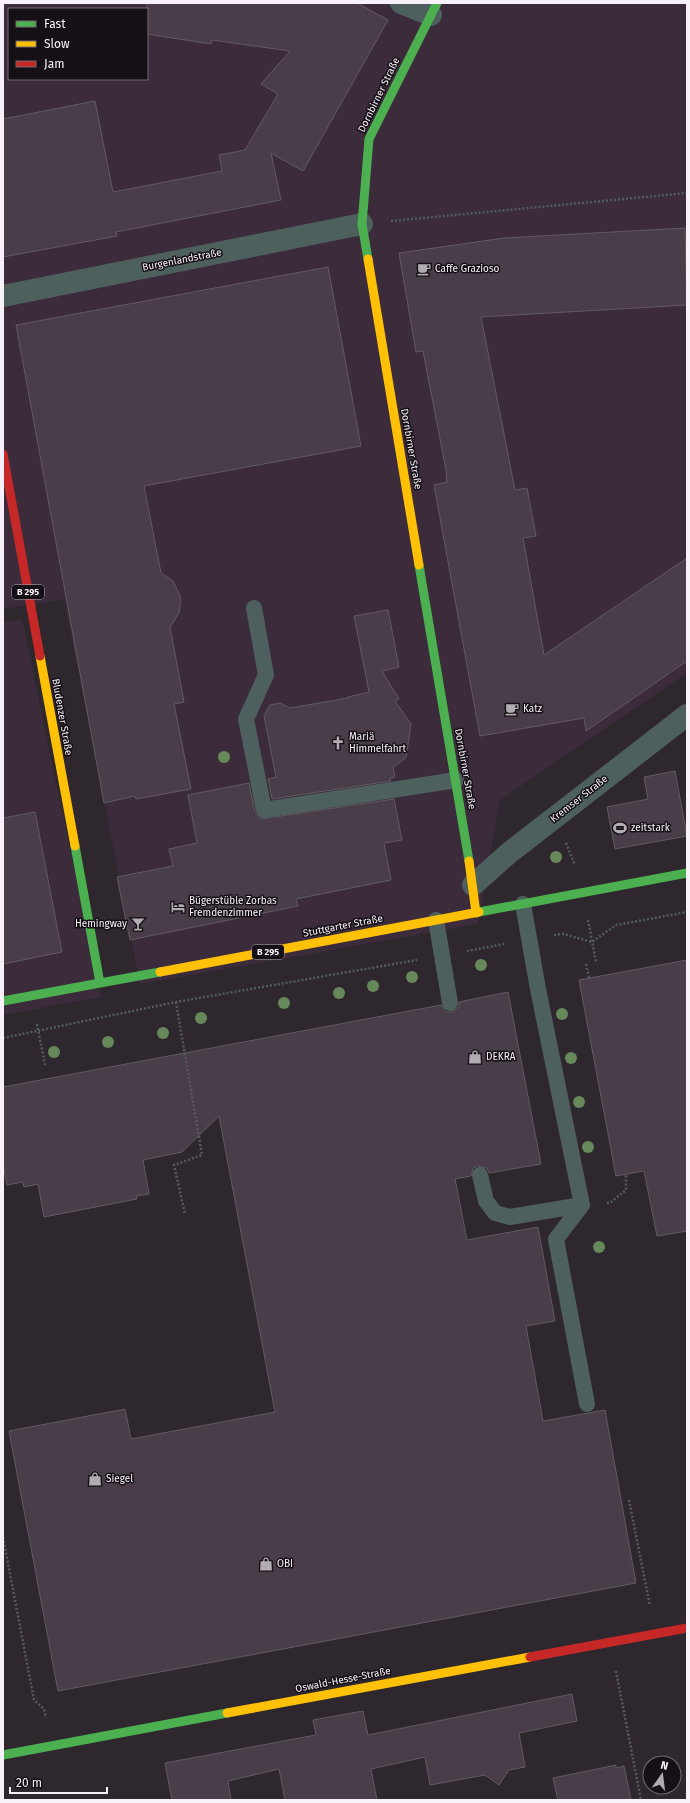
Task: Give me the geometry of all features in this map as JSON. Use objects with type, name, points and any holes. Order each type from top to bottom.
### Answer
[{"type":"street","points":[[402,3],[434,9]]},
{"type":"street","name":"Dornbirner Straße","points":[[434,9],[369,139],[362,224],[456,780],[476,913]]},
{"type":"street","name":"Burgenlandstraße","points":[[3,296],[362,224]]},
{"type":"street","name":"Bludenzer Straße","points":[[3,454],[100,983]]},
{"type":"street","name":"Kremser Straße","points":[[473,885],[509,853],[687,715]]},
{"type":"street","name":"Stuttgarter Straße","points":[[3,1002],[687,873]]},
{"type":"street","name":"Oswald-Hesse-Straße","points":[[3,1755],[687,1628]]},
{"type":"lane","points":[[254,608],[266,675],[246,719],[264,810],[456,780]]},
{"type":"lane","points":[[523,904],[582,1204],[556,1240],[587,1404]]},
{"type":"lane","points":[[436,920],[450,1003]]},
{"type":"lane","points":[[480,1175],[486,1201],[495,1213],[510,1217],[582,1204]]},
{"type":"path","points":[[362,224],[687,193]]},
{"type":"path","points":[[592,942],[616,925],[687,912]]},
{"type":"path","points":[[3,1038],[176,1002],[562,934],[592,942]]},
{"type":"path","points":[[592,942],[596,962]]},
{"type":"path","points":[[586,964],[589,978]]},
{"type":"path","points":[[30,996],[45,1065]]},
{"type":"path","points":[[176,1002],[202,1155],[174,1165],[185,1214]]},
{"type":"path","points":[[582,1204],[610,1203],[626,1190],[626,1174]]},
{"type":"path","points":[[629,1500],[656,1634]]},
{"type":"path","points":[[3,1537],[34,1700],[44,1709],[52,1746]]},
{"type":"path","points":[[611,1642],[630,1750],[641,1800]]},
{"type":"shaded area","points":[[3,3],[687,3],[687,673],[500,800],[478,924],[140,984],[64,599],[3,609]]},
{"type":"shaded area","points":[[22,619],[101,997],[3,1015],[3,622]]},
{"type":"building","points":[[147,3],[357,3],[388,20],[303,171],[271,153],[281,200],[116,232],[117,236],[3,257],[3,119],[95,101],[113,192],[222,171],[219,155],[245,150],[278,94],[261,84],[290,51],[212,40],[211,44],[148,34]]},
{"type":"building","points":[[685,228],[687,305],[481,317],[515,490],[527,488],[536,536],[523,538],[544,655],[687,558],[687,661],[586,731],[584,718],[480,736],[434,485],[447,482],[446,470],[423,351],[416,352],[399,253],[504,238]]},
{"type":"building","points":[[328,267],[361,446],[144,486],[161,573],[173,581],[181,598],[179,613],[170,627],[184,702],[174,704],[191,789],[136,799],[135,796],[104,803],[16,325]]},
{"type":"building","name":"Mariä Himmelfahrt","points":[[388,610],[399,667],[382,671],[399,699],[395,701],[411,724],[406,758],[393,767],[395,777],[390,778],[391,781],[272,799],[268,779],[276,777],[264,716],[270,705],[280,703],[290,708],[348,698],[369,692],[354,616]]},
{"type":"building","points":[[675,771],[687,836],[615,849],[607,807],[648,799],[644,777]]},
{"type":"building","points":[[249,783],[255,812],[261,819],[394,799],[402,840],[384,843],[391,880],[296,899],[298,906],[130,940],[117,877],[173,866],[169,849],[197,843],[188,795]]},
{"type":"building","points":[[35,812],[62,952],[3,964],[3,818]]},
{"type":"building","points":[[687,960],[687,1231],[657,1236],[644,1171],[616,1176],[579,980]]},
{"type":"building","points":[[508,992],[541,1164],[489,1173],[487,1168],[478,1166],[473,1168],[471,1176],[455,1179],[467,1240],[538,1227],[555,1321],[526,1326],[543,1421],[605,1410],[636,1583],[58,1691],[9,1431],[125,1409],[131,1439],[275,1412],[219,1116],[182,1152],[143,1160],[149,1194],[136,1196],[137,1199],[44,1217],[38,1184],[24,1187],[23,1182],[7,1185],[3,1166],[3,1087],[441,1005],[446,1012],[452,1012],[459,1007],[459,1002]]},
{"type":"building","points":[[572,1694],[577,1721],[519,1733],[525,1767],[509,1770],[499,1785],[485,1775],[430,1785],[425,1757],[371,1769],[377,1800],[285,1800],[279,1769],[228,1781],[231,1800],[172,1800],[165,1763],[316,1735],[313,1720],[363,1711],[368,1735]]},
{"type":"building","points":[[616,1765],[616,1768],[624,1766],[631,1800],[558,1800],[553,1778]]},
{"type":"traffic: fast","points":[[368,259],[362,224],[369,139],[437,3]]},
{"type":"traffic: fast","points":[[419,565],[469,861]]},
{"type":"traffic: fast","points":[[75,846],[100,983],[160,972]]},
{"type":"traffic: fast","points":[[479,912],[687,873]]},
{"type":"traffic: fast","points":[[3,1001],[100,983]]},
{"type":"traffic: fast","points":[[3,1755],[227,1713]]},
{"type":"traffic: slow","points":[[368,259],[419,565]]},
{"type":"traffic: slow","points":[[40,656],[75,846]]},
{"type":"traffic: slow","points":[[469,861],[476,913]]},
{"type":"traffic: slow","points":[[160,972],[479,912]]},
{"type":"traffic: slow","points":[[227,1713],[530,1657]]},
{"type":"traffic: jam","points":[[3,454],[40,656]]},
{"type":"traffic: jam","points":[[530,1657],[687,1628]]},
{"type":"place","name":"Caffe Grazioso","points":[[424,269]]},
{"type":"place","name":"Katz","points":[[512,709]]},
{"type":"place","name":"Mariä Himmelfahrt","points":[[338,743]]},
{"type":"place","name":"zeitstark","points":[[620,828]]},
{"type":"place","name":"Bügerstüble Zorbas Fremdenzimmer","points":[[178,907]]},
{"type":"place","name":"Hemingway","points":[[138,924]]},
{"type":"place","name":"DEKRA","points":[[475,1057]]},
{"type":"place","name":"Siegel","points":[[95,1479]]},
{"type":"place","name":"OBI","points":[[266,1564]]}]
